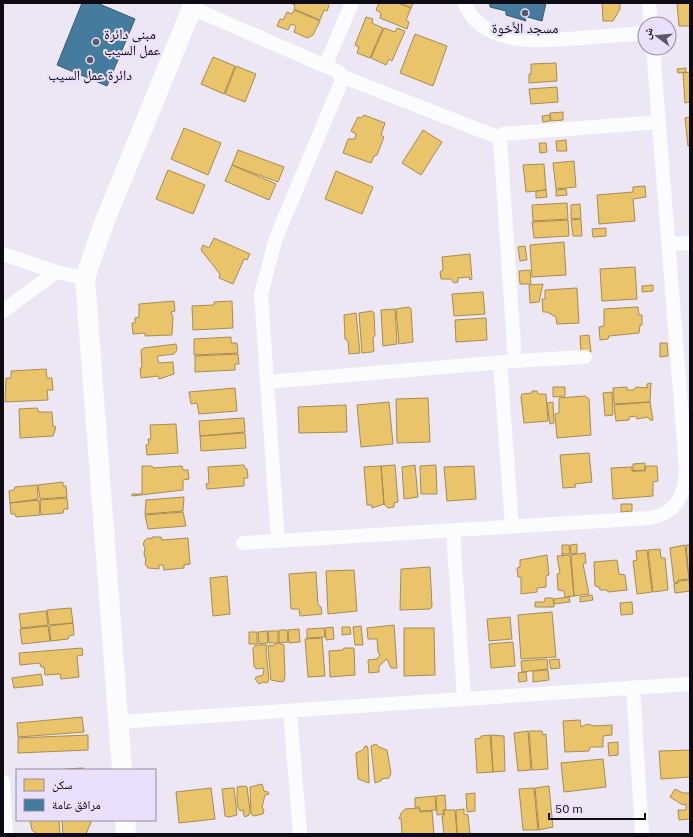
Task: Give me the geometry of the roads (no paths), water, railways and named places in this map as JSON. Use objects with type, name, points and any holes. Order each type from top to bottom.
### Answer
[{"type":"street","points":[[325,66],[352,3]]},
{"type":"street","points":[[464,3],[472,18],[485,28],[508,38],[530,42],[637,34]]},
{"type":"street","points":[[649,3],[650,16]]},
{"type":"street","points":[[122,769],[85,278],[104,223],[193,6],[339,72],[341,76],[500,138]]},
{"type":"street","points":[[242,543],[651,518],[664,515],[673,508],[682,494],[686,468],[654,56]]},
{"type":"street","points":[[278,541],[261,294],[276,238],[339,87],[341,76]]},
{"type":"street","points":[[515,361],[500,138],[503,134],[659,122]]},
{"type":"street","points":[[668,244],[690,243]]},
{"type":"street","points":[[3,254],[56,272],[85,278]]},
{"type":"street","points":[[3,311],[56,272]]},
{"type":"street","points":[[267,382],[500,362],[585,357]]},
{"type":"street","points":[[500,362],[512,527]]},
{"type":"street","points":[[453,530],[464,699]]},
{"type":"street","points":[[118,722],[690,684]]},
{"type":"street","points":[[633,687],[642,834]]},
{"type":"street","points":[[290,711],[300,834]]},
{"type":"street","points":[[3,782],[6,834]]},
{"type":"street","points":[[125,821],[126,834]]},
{"type":"place","name":"مسجد الأخوة","points":[[525,13]]},
{"type":"place","name":"مبنى دائرة عمل السيب","points":[[96,42]]},
{"type":"place","name":"دائرة عمل السيب","points":[[90,60]]}]
